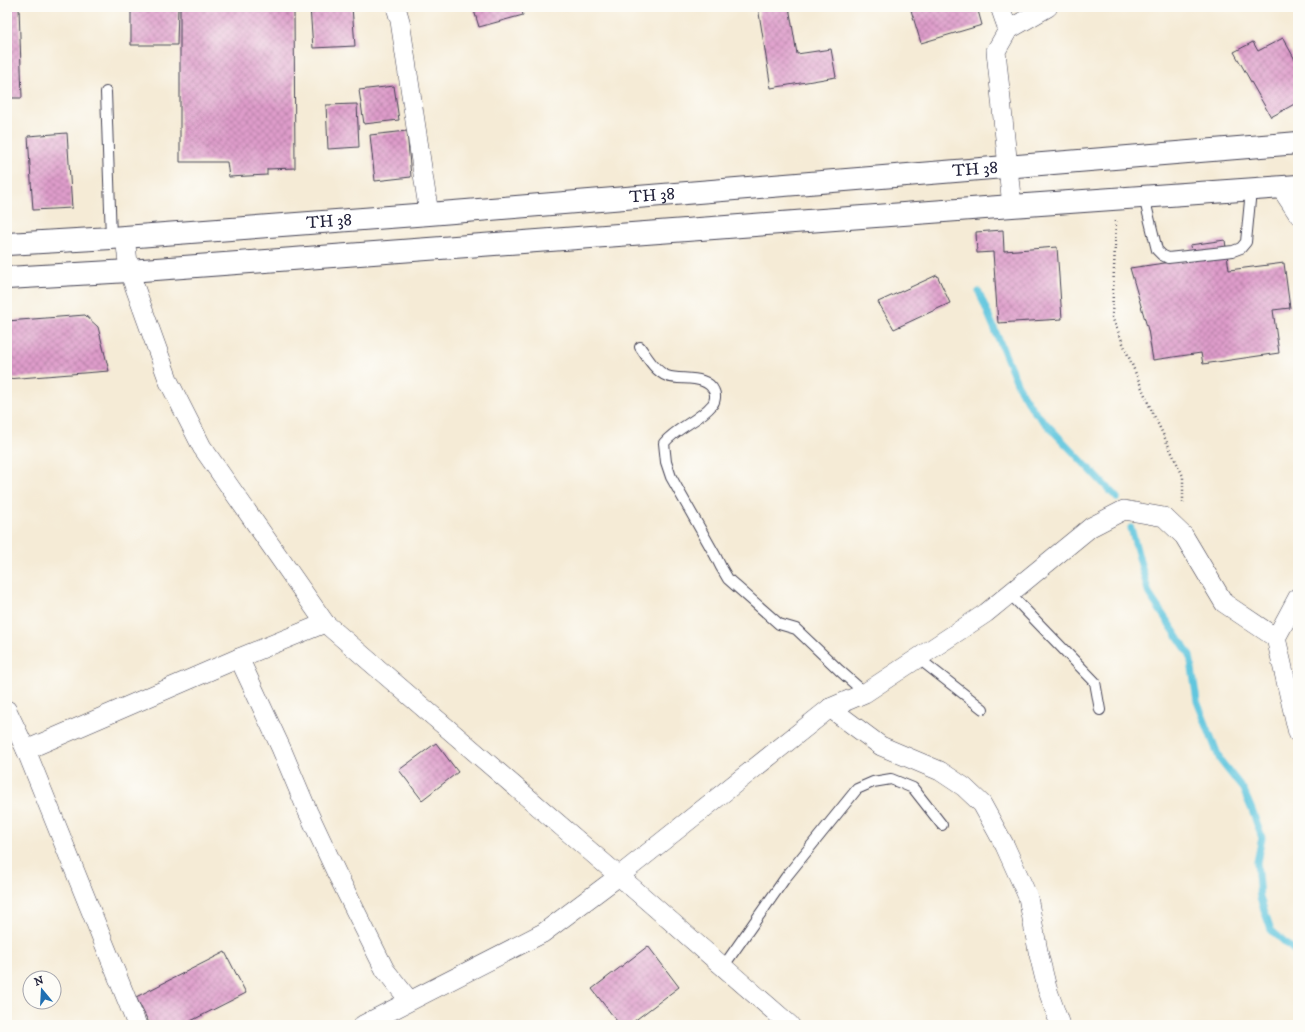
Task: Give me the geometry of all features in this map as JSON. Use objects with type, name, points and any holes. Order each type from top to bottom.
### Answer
[{"type":"street","points":[[396,7],[400,21],[430,214]]},
{"type":"street","points":[[1000,7],[1008,30]]},
{"type":"street","points":[[1012,206],[996,51],[1008,30],[1048,7]]},
{"type":"street","name":"TH 38","points":[[7,244],[430,214],[1298,143]]},
{"type":"street","points":[[1290,187],[1298,214]]},
{"type":"street","name":"TH 38","points":[[7,278],[129,271],[1290,187]]},
{"type":"street","points":[[118,237],[169,382],[202,447],[325,623],[790,1025]]},
{"type":"street","points":[[363,1025],[393,1018],[409,1000],[543,933],[619,876],[830,708],[865,693],[986,613],[1091,527],[1124,510],[1164,517],[1184,536],[1224,603],[1276,638]]},
{"type":"street","points":[[1298,597],[1276,638],[1298,734]]},
{"type":"street","points":[[26,750],[239,658],[325,623]]},
{"type":"street","points":[[239,658],[337,874],[385,970],[409,1000]]},
{"type":"street","points":[[830,708],[881,746],[940,771],[964,787],[982,804],[1005,846],[1028,897],[1047,988],[1060,1025]]},
{"type":"street","points":[[7,710],[26,750],[137,1025]]},
{"type":"lane","points":[[106,92],[118,237]]},
{"type":"lane","points":[[1144,197],[1156,250],[1168,258],[1233,251],[1240,248],[1246,242],[1251,190]]},
{"type":"lane","points":[[640,347],[658,370],[667,376],[703,381],[712,386],[715,394],[713,404],[707,411],[670,436],[664,443],[666,462],[671,477],[728,579],[779,624],[796,629],[865,693]]},
{"type":"lane","points":[[1010,594],[1095,682],[1100,710]]},
{"type":"lane","points":[[918,658],[983,709]]},
{"type":"lane","points":[[723,967],[786,877],[857,789],[873,782],[891,779],[913,788],[942,825]]},
{"type":"path","points":[[1117,199],[1112,317],[1149,405],[1183,476],[1184,536]]},
{"type":"building","points":[[7,7],[19,7],[22,98],[7,98]]},
{"type":"building","points":[[131,7],[178,7],[177,45],[131,45]]},
{"type":"building","points":[[180,7],[294,7],[295,168],[267,169],[267,175],[229,177],[227,162],[180,162]]},
{"type":"building","points":[[310,7],[352,7],[355,46],[313,48]]},
{"type":"building","points":[[473,7],[521,7],[523,15],[479,27]]},
{"type":"building","points":[[758,7],[789,7],[797,54],[831,49],[836,77],[771,88]]},
{"type":"building","points":[[910,7],[977,7],[982,25],[921,43]]},
{"type":"building","points":[[1283,38],[1298,65],[1298,102],[1271,117],[1234,52],[1253,42],[1258,51]]},
{"type":"building","points":[[394,86],[399,120],[364,124],[359,90]]},
{"type":"building","points":[[357,104],[359,147],[328,149],[326,105]]},
{"type":"building","points":[[407,131],[411,177],[375,181],[370,135]]},
{"type":"building","points":[[67,133],[72,208],[33,210],[28,136]]},
{"type":"building","points":[[1003,230],[1004,251],[1057,247],[1062,319],[998,323],[993,252],[977,253],[976,232]]},
{"type":"building","points":[[1225,240],[1229,270],[1284,263],[1290,308],[1273,310],[1279,353],[1203,364],[1201,353],[1153,360],[1148,330],[1130,268],[1192,259],[1190,245]]},
{"type":"building","points":[[937,275],[950,303],[894,329],[878,302]]},
{"type":"building","points":[[85,315],[98,327],[109,371],[7,379],[7,321]]},
{"type":"building","points":[[436,743],[458,772],[422,800],[399,770]]},
{"type":"building","points":[[648,946],[679,987],[629,1025],[620,1025],[592,989]]},
{"type":"building","points":[[225,952],[246,993],[183,1025],[150,1025],[136,997]]},
{"type":"waterway","points":[[979,292],[1020,390],[1034,411],[1117,498]]},
{"type":"waterway","points":[[1131,528],[1149,594],[1190,655],[1197,701],[1220,760],[1243,789],[1262,838],[1257,862],[1260,898],[1271,930],[1298,954]]}]
